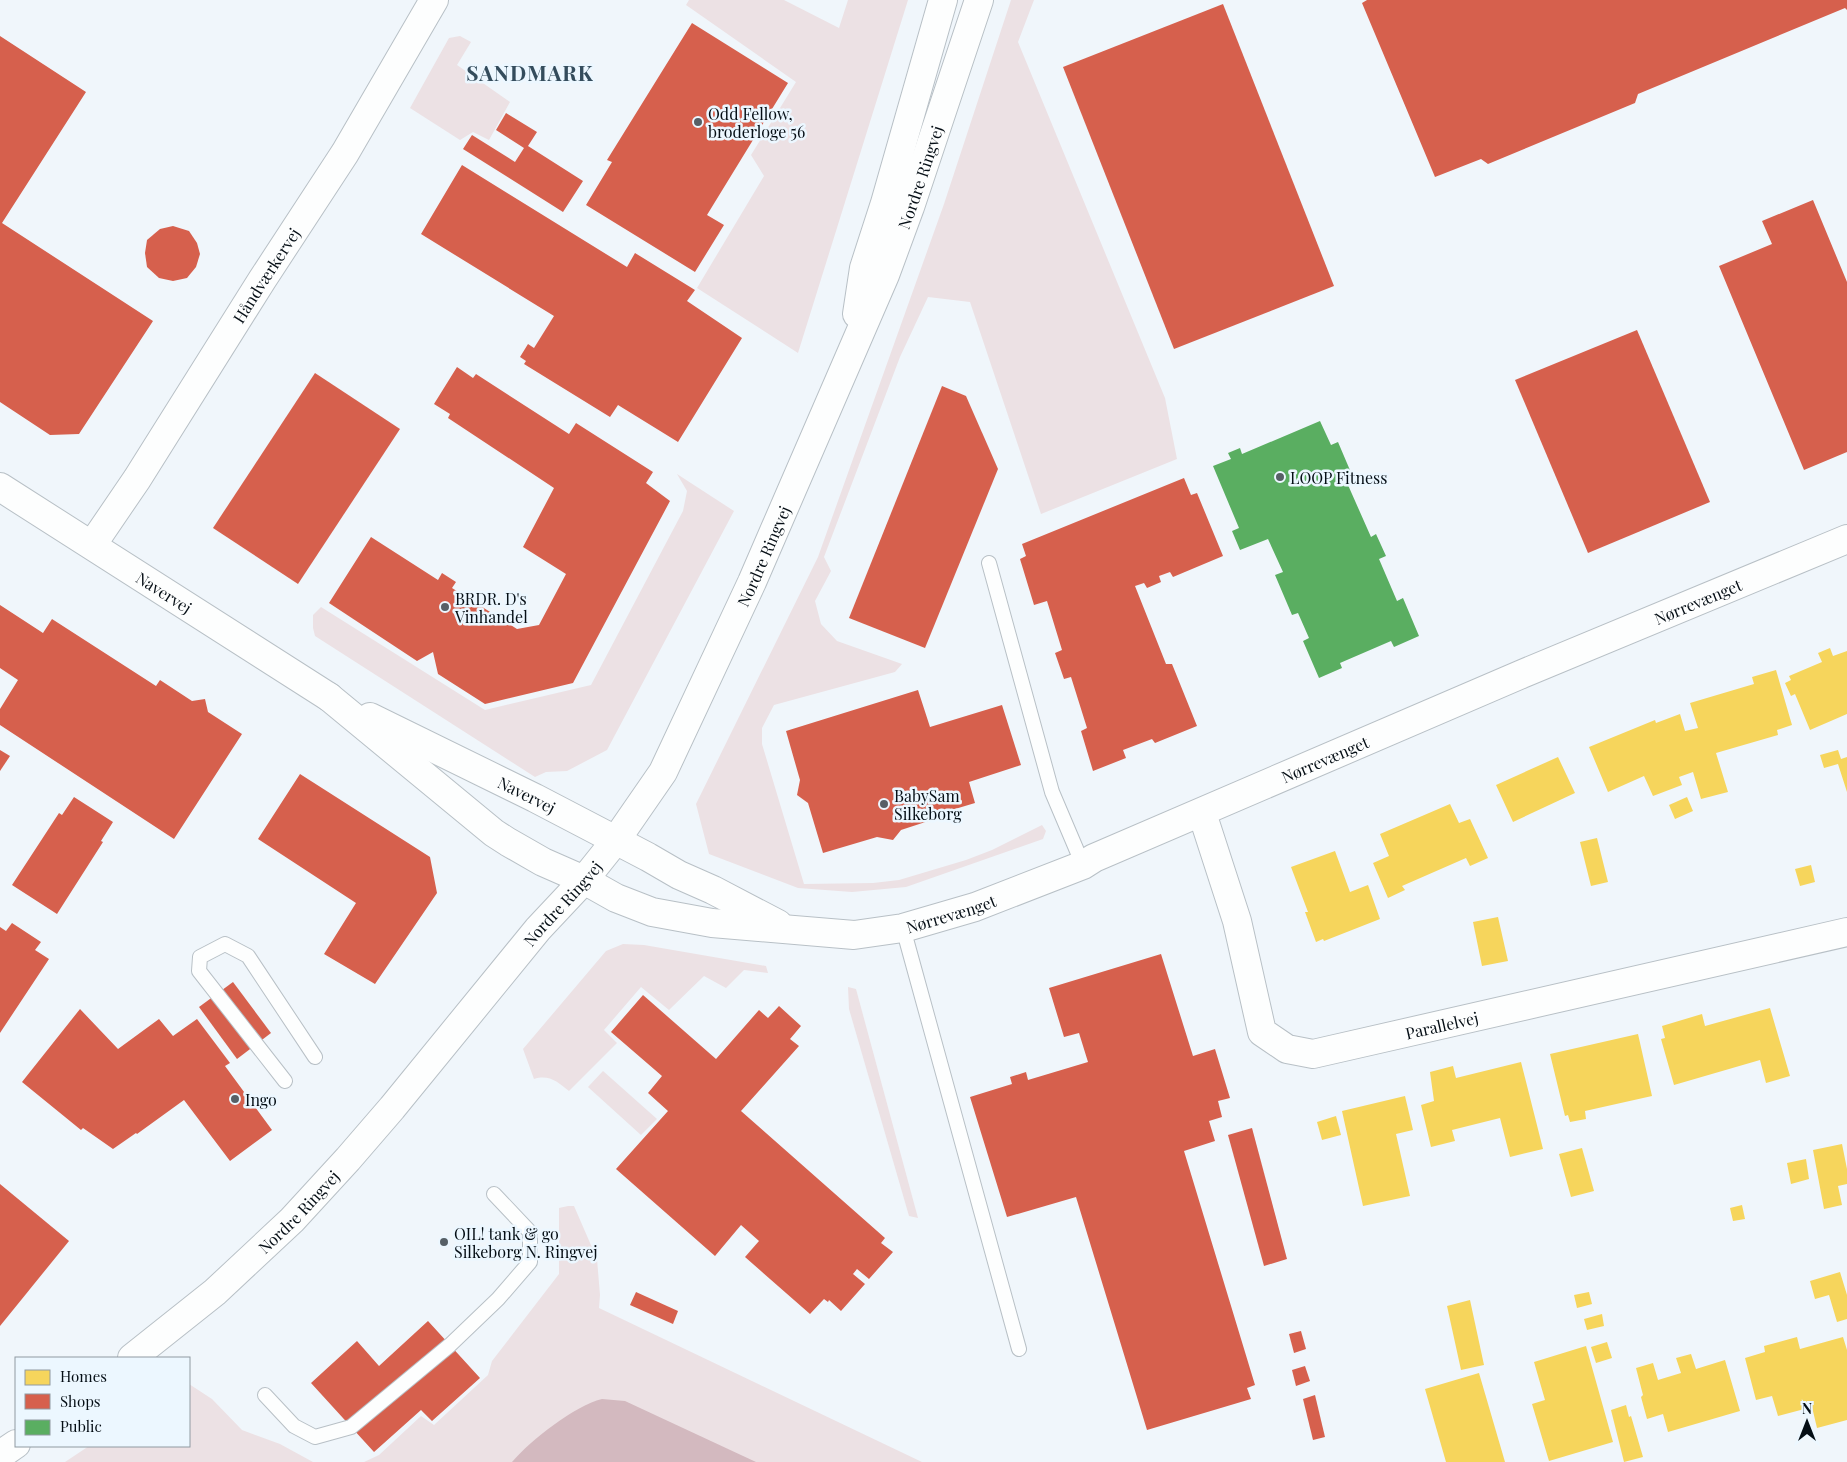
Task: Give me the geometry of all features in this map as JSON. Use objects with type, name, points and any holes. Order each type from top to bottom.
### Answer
[{"type":"street","name":"Håndværkervej","points":[[92,545],[137,479],[262,280],[345,153],[434,0]]},
{"type":"street","name":"Nordre Ringvej","points":[[852,350],[864,268],[944,0]]},
{"type":"street","name":"Nordre Ringvej","points":[[133,1357],[215,1292],[292,1220],[386,1116],[538,929],[584,880],[616,840],[663,772],[752,582],[884,275],[910,207],[979,0]]},
{"type":"street","name":"Navervej","points":[[0,487],[329,697],[616,840]]},
{"type":"street","name":"Nørrevænget","points":[[584,880],[616,898],[652,912],[712,923],[854,935],[903,928],[975,907],[1083,865],[1094,858],[1522,674],[1847,539]]},
{"type":"street","name":"Navervej","points":[[329,697],[494,833],[543,862],[584,880]]},
{"type":"street","name":"Parallelvej","points":[[1202,813],[1237,921],[1262,1032],[1287,1049],[1313,1054],[1847,932]]},
{"type":"street","name":"Nørrevænget","points":[[616,840],[679,875],[713,890],[791,930]]},
{"type":"street","points":[[0,1455],[15,1445]]},
{"type":"lane","points":[[989,563],[1052,792],[1083,865]]},
{"type":"lane","points":[[903,928],[1019,1349]]},
{"type":"lane","points":[[285,1081],[199,971],[200,957],[225,944],[248,956],[315,1057]]},
{"type":"lane","points":[[265,1395],[294,1426],[314,1437],[351,1427],[450,1344],[498,1299],[530,1262],[530,1232],[494,1194]]},
{"type":"shaded area","points":[[689,0],[784,0],[839,28],[848,0],[908,0],[798,353],[697,288],[764,176],[751,155],[796,82],[686,5]]},
{"type":"shaded area","points":[[1011,0],[1034,0],[1018,42],[1165,398],[1177,459],[1041,514],[970,302],[928,297],[900,357],[824,557],[831,571],[815,601],[821,624],[837,641],[902,664],[895,672],[774,705],[762,728],[762,744],[804,884],[873,883],[899,880],[966,860],[992,850],[1042,825],[1046,831],[1043,839],[906,887],[852,892],[798,888],[709,854],[696,804],[818,557],[944,204]]},
{"type":"shaded area","points":[[460,36],[471,42],[457,65],[510,102],[489,140],[473,132],[460,140],[410,108],[449,38]]},
{"type":"shaded area","points":[[677,474],[734,511],[607,750],[567,771],[546,772],[535,777],[315,636],[313,615],[321,607],[485,710],[591,685],[683,511],[687,491]]},
{"type":"shaded area","points":[[623,944],[644,945],[766,966],[768,973],[744,970],[726,988],[704,976],[669,1010],[641,987],[604,1030],[617,1043],[569,1091],[549,1078],[534,1079],[523,1049],[606,951]]},
{"type":"shaded area","points":[[848,987],[856,989],[918,1218],[909,1216],[849,1009]]},
{"type":"shaded area","points":[[603,1071],[657,1119],[641,1135],[588,1087]]},
{"type":"shaded area","points":[[574,1206],[597,1259],[600,1295],[599,1308],[922,1462],[364,1462],[379,1455],[421,1416],[434,1425],[488,1375],[492,1361],[559,1274],[559,1208]]},
{"type":"shaded area","points":[[190,1385],[212,1399],[242,1430],[280,1444],[313,1462],[65,1462],[88,1447],[190,1447]]},
{"type":"shaded area","points":[[602,1399],[625,1401],[756,1462],[512,1462],[530,1444],[566,1416]]},
{"type":"building: Homes","points":[[1830,648],[1833,656],[1847,651],[1847,714],[1810,730],[1795,694],[1791,696],[1785,683],[1791,680],[1789,676],[1822,662],[1818,653]]},
{"type":"building: Homes","points":[[1776,670],[1792,725],[1777,730],[1778,735],[1716,753],[1728,792],[1701,799],[1693,772],[1679,777],[1682,785],[1653,796],[1644,776],[1608,792],[1589,747],[1655,720],[1656,723],[1680,714],[1685,731],[1698,728],[1690,703],[1754,684],[1752,677]]},
{"type":"building: Homes","points":[[1838,750],[1841,759],[1847,757],[1847,792],[1838,764],[1824,768],[1820,755]]},
{"type":"building: Homes","points":[[1558,757],[1575,793],[1513,822],[1496,785]]},
{"type":"building: Homes","points":[[1687,797],[1693,811],[1675,819],[1669,805]]},
{"type":"building: Homes","points":[[1450,804],[1459,823],[1470,819],[1488,858],[1470,866],[1466,858],[1402,886],[1405,890],[1388,898],[1373,863],[1389,856],[1380,834]]},
{"type":"building: Homes","points":[[1597,838],[1608,882],[1591,886],[1580,842]]},
{"type":"building: Homes","points":[[1335,851],[1350,892],[1368,885],[1380,919],[1324,941],[1323,939],[1316,942],[1305,912],[1308,912],[1291,867]]},
{"type":"building: Homes","points":[[1811,865],[1815,882],[1800,886],[1795,869]]},
{"type":"building: Homes","points":[[1498,917],[1508,961],[1482,966],[1473,922]]},
{"type":"building: Homes","points":[[1770,1008],[1790,1076],[1766,1083],[1760,1060],[1674,1085],[1661,1039],[1665,1038],[1662,1026],[1702,1014],[1705,1026]]},
{"type":"building: Homes","points":[[1638,1034],[1652,1096],[1585,1111],[1586,1119],[1570,1122],[1568,1115],[1565,1116],[1550,1054]]},
{"type":"building: Homes","points":[[1521,1062],[1543,1149],[1510,1157],[1500,1118],[1452,1130],[1455,1141],[1431,1147],[1421,1105],[1434,1101],[1430,1072],[1453,1066],[1456,1078]]},
{"type":"building: Homes","points":[[1405,1096],[1413,1130],[1396,1134],[1410,1196],[1363,1206],[1342,1111]]},
{"type":"building: Homes","points":[[1336,1116],[1341,1135],[1322,1140],[1317,1122]]},
{"type":"building: Homes","points":[[1842,1144],[1847,1169],[1847,1184],[1838,1186],[1842,1205],[1824,1209],[1813,1150]]},
{"type":"building: Homes","points":[[1582,1148],[1594,1191],[1571,1197],[1559,1154]]},
{"type":"building: Homes","points":[[1806,1159],[1809,1179],[1791,1184],[1787,1163]]},
{"type":"building: Homes","points":[[1742,1205],[1745,1219],[1733,1221],[1730,1208]]},
{"type":"building: Homes","points":[[1840,1272],[1847,1295],[1847,1319],[1837,1322],[1829,1295],[1815,1299],[1810,1281]]},
{"type":"building: Homes","points":[[1589,1292],[1592,1304],[1577,1308],[1574,1295]]},
{"type":"building: Homes","points":[[1470,1300],[1484,1365],[1461,1370],[1447,1306]]},
{"type":"building: Homes","points":[[1602,1314],[1604,1326],[1587,1330],[1584,1319]]},
{"type":"building: Homes","points":[[1797,1337],[1800,1349],[1843,1337],[1847,1350],[1847,1420],[1817,1428],[1812,1407],[1778,1416],[1772,1396],[1756,1400],[1745,1358],[1765,1352],[1764,1346]]},
{"type":"building: Homes","points":[[1607,1342],[1612,1358],[1596,1363],[1591,1347]]},
{"type":"building: Homes","points":[[1586,1346],[1613,1442],[1549,1461],[1532,1404],[1545,1400],[1534,1362]]},
{"type":"building: Homes","points":[[1691,1354],[1696,1369],[1725,1360],[1740,1411],[1668,1432],[1663,1414],[1647,1419],[1636,1368],[1653,1363],[1658,1380],[1681,1373],[1676,1358]]},
{"type":"building: Homes","points":[[1479,1373],[1505,1462],[1446,1462],[1425,1389]]},
{"type":"building: Homes","points":[[1626,1405],[1643,1457],[1624,1462],[1611,1410]]},
{"type":"building: Shops","points":[[1367,0],[1847,0],[1847,10],[1845,8],[1638,94],[1635,103],[1488,164],[1481,159],[1435,177],[1362,3]]},
{"type":"building: Shops","points":[[1223,4],[1334,286],[1174,349],[1063,67]]},
{"type":"building: Shops","name":"Odd Fellow, broderloge 56","points":[[692,23],[788,83],[707,215],[724,225],[695,272],[586,205],[612,162],[607,160]]},
{"type":"building: Shops","points":[[0,36],[86,92],[2,223],[153,321],[79,434],[50,435],[0,402]]},
{"type":"building: Shops","points":[[506,113],[537,132],[528,146],[583,181],[563,212],[463,149],[472,135],[515,162],[524,148],[496,130]]},
{"type":"building: Shops","points":[[462,165],[627,267],[635,253],[695,290],[687,301],[742,338],[678,442],[618,405],[610,417],[524,364],[526,361],[520,357],[528,344],[534,348],[554,316],[421,234]]},
{"type":"building: Shops","points":[[1813,200],[1847,282],[1847,452],[1804,470],[1719,266],[1772,244],[1762,221]]},
{"type":"building: Shops","points":[[173,226],[189,231],[197,243],[200,254],[196,267],[187,278],[173,281],[159,278],[147,267],[145,253],[147,240],[160,229]]},
{"type":"building: Shops","points":[[1637,330],[1710,502],[1588,553],[1515,380]]},
{"type":"building: Shops","points":[[457,367],[473,378],[476,374],[569,434],[576,423],[653,472],[646,483],[670,501],[573,683],[485,704],[438,674],[433,652],[417,661],[329,603],[371,537],[438,580],[442,573],[456,582],[452,588],[517,629],[539,625],[566,574],[523,547],[554,488],[448,418],[450,414],[434,404]]},
{"type":"building: Shops","points":[[315,373],[400,429],[298,584],[213,528]]},
{"type":"building: Shops","points":[[942,386],[966,396],[998,469],[925,648],[849,618]]},
{"type":"building: Shops","points":[[1184,478],[1191,495],[1197,493],[1223,556],[1173,577],[1170,572],[1159,576],[1161,582],[1147,588],[1144,583],[1135,586],[1166,664],[1172,664],[1197,726],[1155,743],[1152,739],[1123,750],[1126,758],[1093,771],[1081,731],[1087,728],[1071,677],[1064,679],[1055,653],[1062,650],[1047,601],[1034,605],[1020,559],[1026,556],[1022,544]]},
{"type":"building: Shops","points":[[0,605],[43,633],[52,619],[156,686],[160,680],[192,701],[205,699],[208,712],[242,734],[174,839],[0,725],[0,709],[18,680],[0,668]]},
{"type":"building: Shops","points":[[918,690],[930,727],[1002,705],[1021,765],[969,782],[975,803],[955,809],[956,812],[901,830],[893,840],[877,837],[823,853],[808,803],[797,795],[800,780],[786,731]]},
{"type":"building: Shops","points":[[0,750],[10,756],[0,771]]},
{"type":"building: Shops","points":[[300,774],[430,857],[437,893],[375,984],[324,954],[356,903],[258,839]]},
{"type":"building: Shops","points":[[74,797],[113,822],[101,841],[103,842],[57,914],[12,885],[59,813],[62,815]]},
{"type":"building: Shops","points":[[12,923],[41,942],[35,950],[49,959],[0,1033],[0,927],[6,931]]},
{"type":"building: Shops","points":[[1161,954],[1193,1056],[1215,1049],[1230,1098],[1218,1101],[1222,1117],[1209,1121],[1215,1141],[1184,1151],[1255,1385],[1247,1388],[1251,1399],[1147,1430],[1076,1197],[1007,1217],[970,1097],[1012,1084],[1010,1077],[1026,1072],[1028,1080],[1088,1062],[1079,1033],[1064,1037],[1049,988]]},
{"type":"building: Shops","points":[[233,982],[271,1033],[237,1059],[199,1007]]},
{"type":"building: Shops","points":[[643,995],[716,1059],[759,1010],[768,1018],[779,1006],[801,1026],[790,1039],[799,1046],[741,1111],[885,1238],[881,1243],[893,1252],[869,1279],[857,1269],[853,1274],[865,1284],[841,1311],[829,1300],[828,1302],[824,1299],[810,1314],[745,1257],[759,1241],[741,1225],[715,1256],[616,1169],[668,1111],[648,1093],[662,1076],[611,1032]]},
{"type":"building: Shops","points":[[80,1009],[118,1049],[159,1019],[173,1036],[197,1019],[230,1063],[225,1066],[272,1130],[230,1161],[184,1100],[113,1149],[83,1128],[81,1130],[22,1082]]},
{"type":"building: Shops","points":[[1252,1128],[1287,1259],[1264,1266],[1228,1135]]},
{"type":"building: Shops","points":[[0,1184],[69,1241],[0,1326]]},
{"type":"building: Shops","points":[[636,1292],[678,1311],[673,1324],[630,1305]]},
{"type":"building: Shops","points":[[428,1321],[480,1378],[432,1421],[421,1410],[374,1452],[311,1383],[357,1341],[379,1366]]},
{"type":"building: Shops","points":[[1301,1331],[1306,1349],[1294,1353],[1289,1334]]},
{"type":"building: Shops","points":[[1305,1366],[1310,1381],[1296,1386],[1292,1370]]},
{"type":"building: Shops","points":[[1315,1395],[1325,1437],[1313,1440],[1303,1399]]},
{"type":"building: Public","points":[[1320,421],[1331,445],[1338,442],[1355,482],[1348,485],[1371,537],[1376,534],[1386,556],[1379,559],[1397,601],[1403,598],[1419,636],[1394,647],[1391,641],[1340,663],[1342,668],[1319,678],[1303,641],[1309,638],[1298,613],[1292,615],[1275,575],[1283,572],[1268,539],[1240,550],[1232,531],[1239,528],[1213,466],[1231,459],[1228,453],[1240,448],[1242,454]]},
{"type":"place","name":"Odd Fellow, broderloge 56","points":[[698,122]]},
{"type":"place","name":"LOOP Fitness","points":[[1280,477]]},
{"type":"place","name":"BRDR. D's Vinhandel","points":[[445,607]]},
{"type":"place","name":"BabySam Silkeborg","points":[[884,804]]},
{"type":"place","name":"Ingo","points":[[235,1099]]},
{"type":"place","name":"OIL! tank & go Silkeborg N. Ringvej","points":[[444,1242]]},
{"type":"district","name":"SANDMARK","points":[[530,72]]}]
